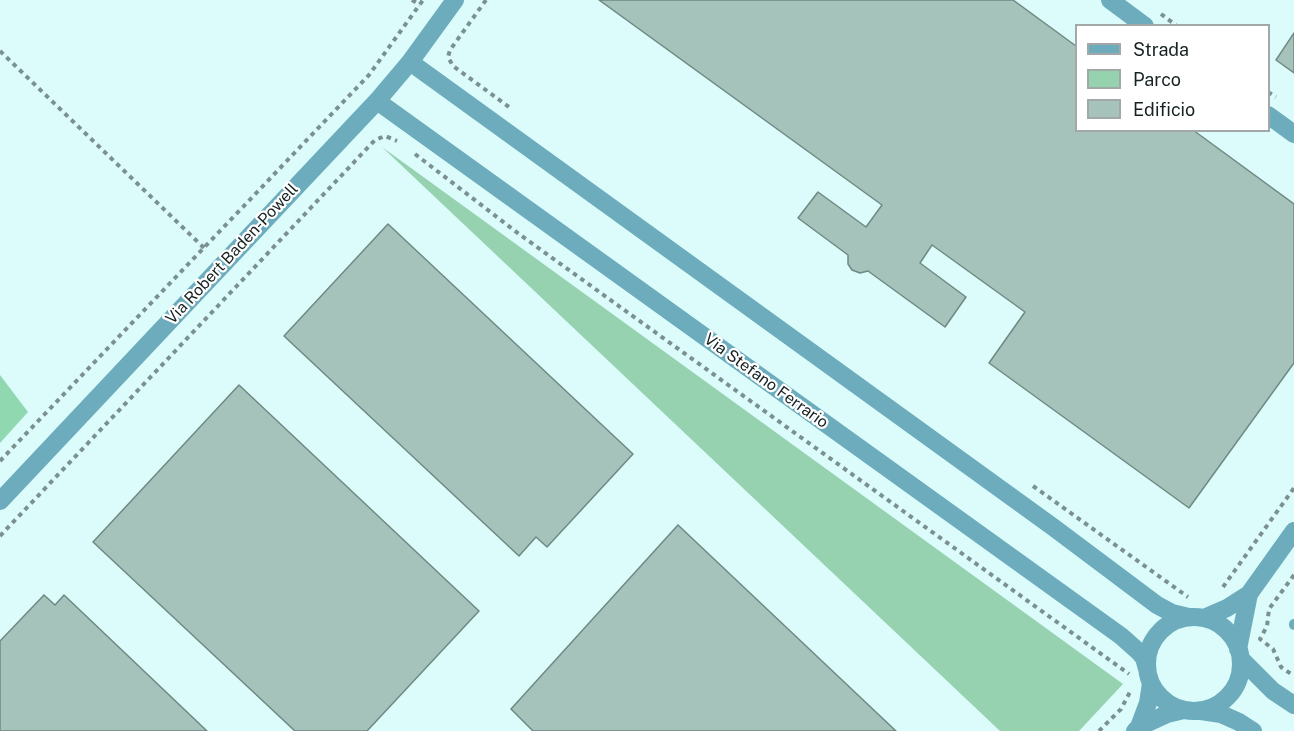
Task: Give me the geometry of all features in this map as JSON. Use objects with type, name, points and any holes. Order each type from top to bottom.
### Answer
[{"type":"street","name":"Via Robert Baden-Powell","points":[[0,501],[377,100],[410,62],[455,0]]},
{"type":"street","points":[[1110,0],[1142,24]]},
{"type":"street","points":[[410,62],[1053,527],[1157,605],[1172,613],[1217,623],[1229,633],[1239,654],[1274,691],[1294,704]]},
{"type":"street","name":"Via Stefano Ferrario","points":[[377,100],[1121,636],[1144,658],[1144,677]]},
{"type":"street","points":[[1270,116],[1294,134]]},
{"type":"street","points":[[1137,729],[1151,694],[1144,677],[1148,654],[1154,640],[1163,629],[1175,621],[1196,618],[1227,608],[1249,594],[1294,531]]},
{"type":"street","points":[[1137,729],[1167,714],[1213,707],[1235,687],[1240,674],[1239,654],[1249,594]]},
{"type":"street","points":[[1144,677],[1159,696],[1170,705],[1192,711],[1221,714],[1253,731]]},
{"type":"path","points":[[412,0],[420,5]]},
{"type":"path","points":[[0,461],[369,75],[423,0]]},
{"type":"path","points":[[486,0],[450,50],[448,57],[453,66],[517,114]]},
{"type":"path","points":[[0,51],[222,265]]},
{"type":"path","points":[[0,536],[375,140],[385,136],[400,143]]},
{"type":"path","points":[[405,147],[519,234],[1130,674],[1144,677]]},
{"type":"path","points":[[1027,482],[1187,596],[1196,600]]},
{"type":"path","points":[[1220,591],[1294,488]]},
{"type":"path","points":[[1294,575],[1269,609],[1267,626],[1260,639],[1273,649],[1281,667],[1294,676]]},
{"type":"path","points":[[1099,731],[1120,709],[1132,687]]},
{"type":"green space","points":[[382,147],[1123,684],[1079,731],[1000,731]]},
{"type":"green space","points":[[0,375],[28,412],[0,443]]},
{"type":"building","points":[[599,0],[1013,0],[1075,45],[1075,132],[1196,132],[1294,204],[1294,363],[1189,508],[989,363],[1025,312],[932,245],[920,263],[966,297],[945,327],[868,271],[860,273],[852,270],[848,264],[848,255],[798,218],[818,192],[866,227],[882,205]]},
{"type":"building","points":[[1294,33],[1294,73],[1276,60]]},
{"type":"building","points":[[388,224],[633,454],[547,547],[536,537],[519,556],[284,336]]},
{"type":"building","points":[[239,385],[479,611],[367,731],[295,731],[93,542]]},
{"type":"building","points":[[678,525],[896,731],[533,731],[511,709]]},
{"type":"building","points":[[44,595],[55,605],[64,595],[207,731],[0,731],[0,641]]}]
